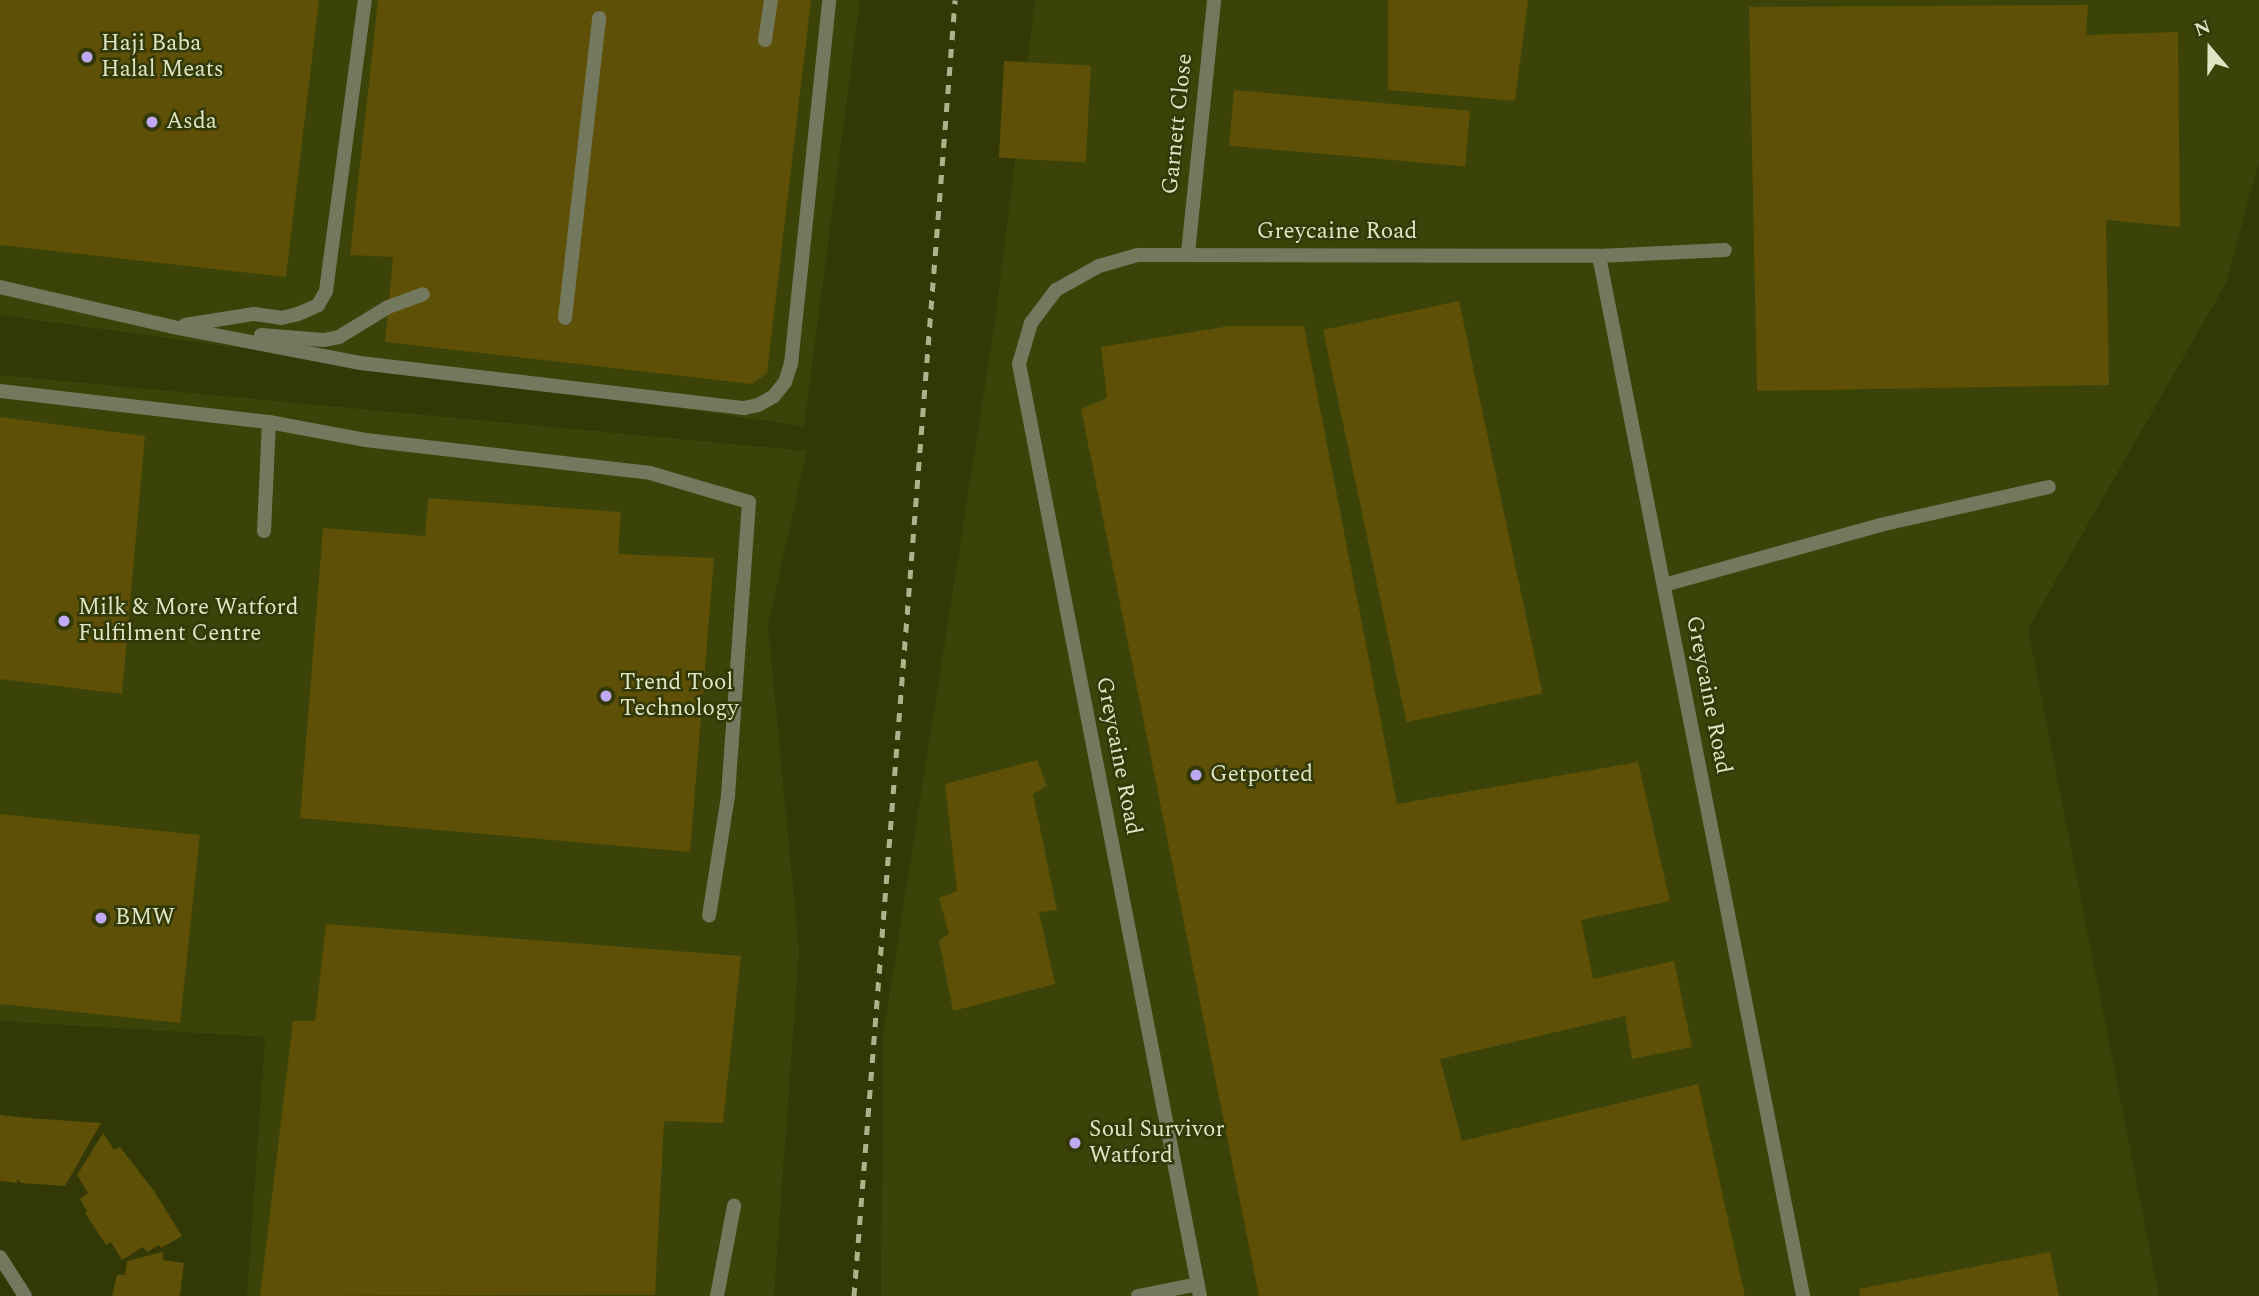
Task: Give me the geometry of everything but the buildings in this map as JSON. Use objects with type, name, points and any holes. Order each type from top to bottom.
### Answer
[{"type":"street","points":[[173,327],[254,314],[281,318],[298,314],[318,304],[326,291],[365,0]]},
{"type":"street","points":[[765,40],[771,0]]},
{"type":"street","points":[[0,287],[173,327],[360,363],[744,408],[758,405],[774,396],[785,382],[791,364],[829,0]]},
{"type":"street","name":"Garnett Close","points":[[1188,253],[1214,0]]},
{"type":"street","points":[[565,318],[599,18]]},
{"type":"street","points":[[1599,256],[1725,250]]},
{"type":"street","name":"Greycaine Road","points":[[1199,1290],[1019,364],[1031,323],[1056,290],[1098,266],[1138,255],[1188,253],[1599,256],[1803,1296]]},
{"type":"street","points":[[173,327],[324,340],[339,337],[388,307],[423,294]]},
{"type":"street","points":[[0,391],[270,422],[366,440],[650,473],[749,502],[728,796],[709,916]]},
{"type":"street","points":[[264,531],[270,422]]},
{"type":"street","points":[[1664,584],[1880,526],[2049,487]]},
{"type":"street","points":[[717,1296],[734,1206]]},
{"type":"street","points":[[0,1257],[24,1296]]},
{"type":"street","points":[[1138,1296],[1199,1290]]},
{"type":"shaded area","points":[[0,0],[860,0],[804,426],[0,315]]},
{"type":"shaded area","points":[[1035,0],[2259,0],[2259,162],[2226,283],[2028,629],[2159,1296],[881,1296],[883,1036],[994,328]]},
{"type":"shaded area","points":[[0,375],[807,451],[768,625],[799,951],[774,1296],[247,1296],[265,1037],[0,1021]]},
{"type":"railway","points":[[854,1296],[955,0]]},
{"type":"place","name":"Haji Baba Halal Meats","points":[[87,57]]},
{"type":"place","name":"Asda","points":[[152,122]]},
{"type":"place","name":"Milk & More Watford Fulfilment Centre","points":[[64,621]]},
{"type":"place","name":"Trend Tool Technology","points":[[606,696]]},
{"type":"place","name":"Getpotted","points":[[1196,775]]},
{"type":"place","name":"BMW","points":[[101,918]]},
{"type":"place","name":"Soul Survivor Watford","points":[[1075,1143]]}]
